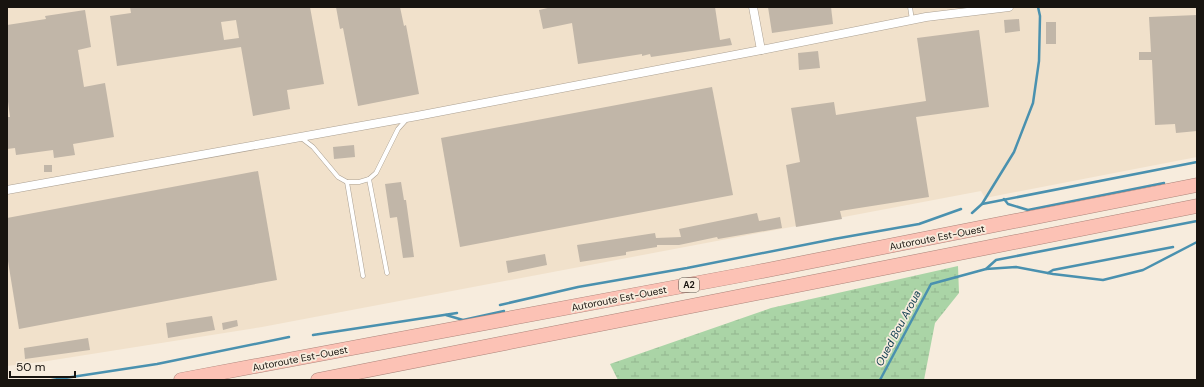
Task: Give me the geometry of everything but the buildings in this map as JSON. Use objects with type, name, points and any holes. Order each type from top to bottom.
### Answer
[{"type":"highway","name":"Autoroute Est-Ouest","points":[[181,380],[752,273],[1197,186]]},
{"type":"highway","name":"Autoroute Est-Ouest","points":[[318,380],[1197,206]]},
{"type":"street","points":[[753,7],[762,50]]},
{"type":"street","points":[[7,190],[408,117],[912,20],[1009,7]]},
{"type":"lane","points":[[910,7],[912,20]]},
{"type":"lane","points":[[300,137],[313,147],[338,177],[347,182],[359,182],[369,179],[376,173],[398,128],[408,117]]},
{"type":"lane","points":[[369,179],[387,273]]},
{"type":"lane","points":[[347,182],[363,276]]},
{"type":"shaded area","points":[[7,7],[1197,7],[1197,157],[985,198],[981,191],[262,327],[7,366]]},
{"type":"green space","points":[[958,266],[959,293],[935,323],[924,380],[618,380],[610,364],[771,308]]},
{"type":"waterway","points":[[972,213],[982,204],[1014,152],[1033,103],[1039,61],[1040,16],[1038,7]]},
{"type":"waterway","points":[[982,204],[1197,162]]},
{"type":"waterway","points":[[1004,199],[1008,204],[1028,210],[1164,183]]},
{"type":"waterway","points":[[500,305],[578,287],[919,224],[961,209]]},
{"type":"waterway","points":[[986,269],[996,260],[1197,221]]},
{"type":"waterway","name":"Oued Bou Aroua","points":[[880,380],[931,284],[986,269],[1016,267],[1053,274],[1103,280],[1143,270],[1197,242]]},
{"type":"waterway","points":[[1048,273],[1053,270],[1173,247]]},
{"type":"waterway","points":[[446,315],[463,320],[504,311]]},
{"type":"waterway","points":[[313,335],[457,313]]},
{"type":"waterway","points":[[52,380],[157,364],[289,337]]}]
